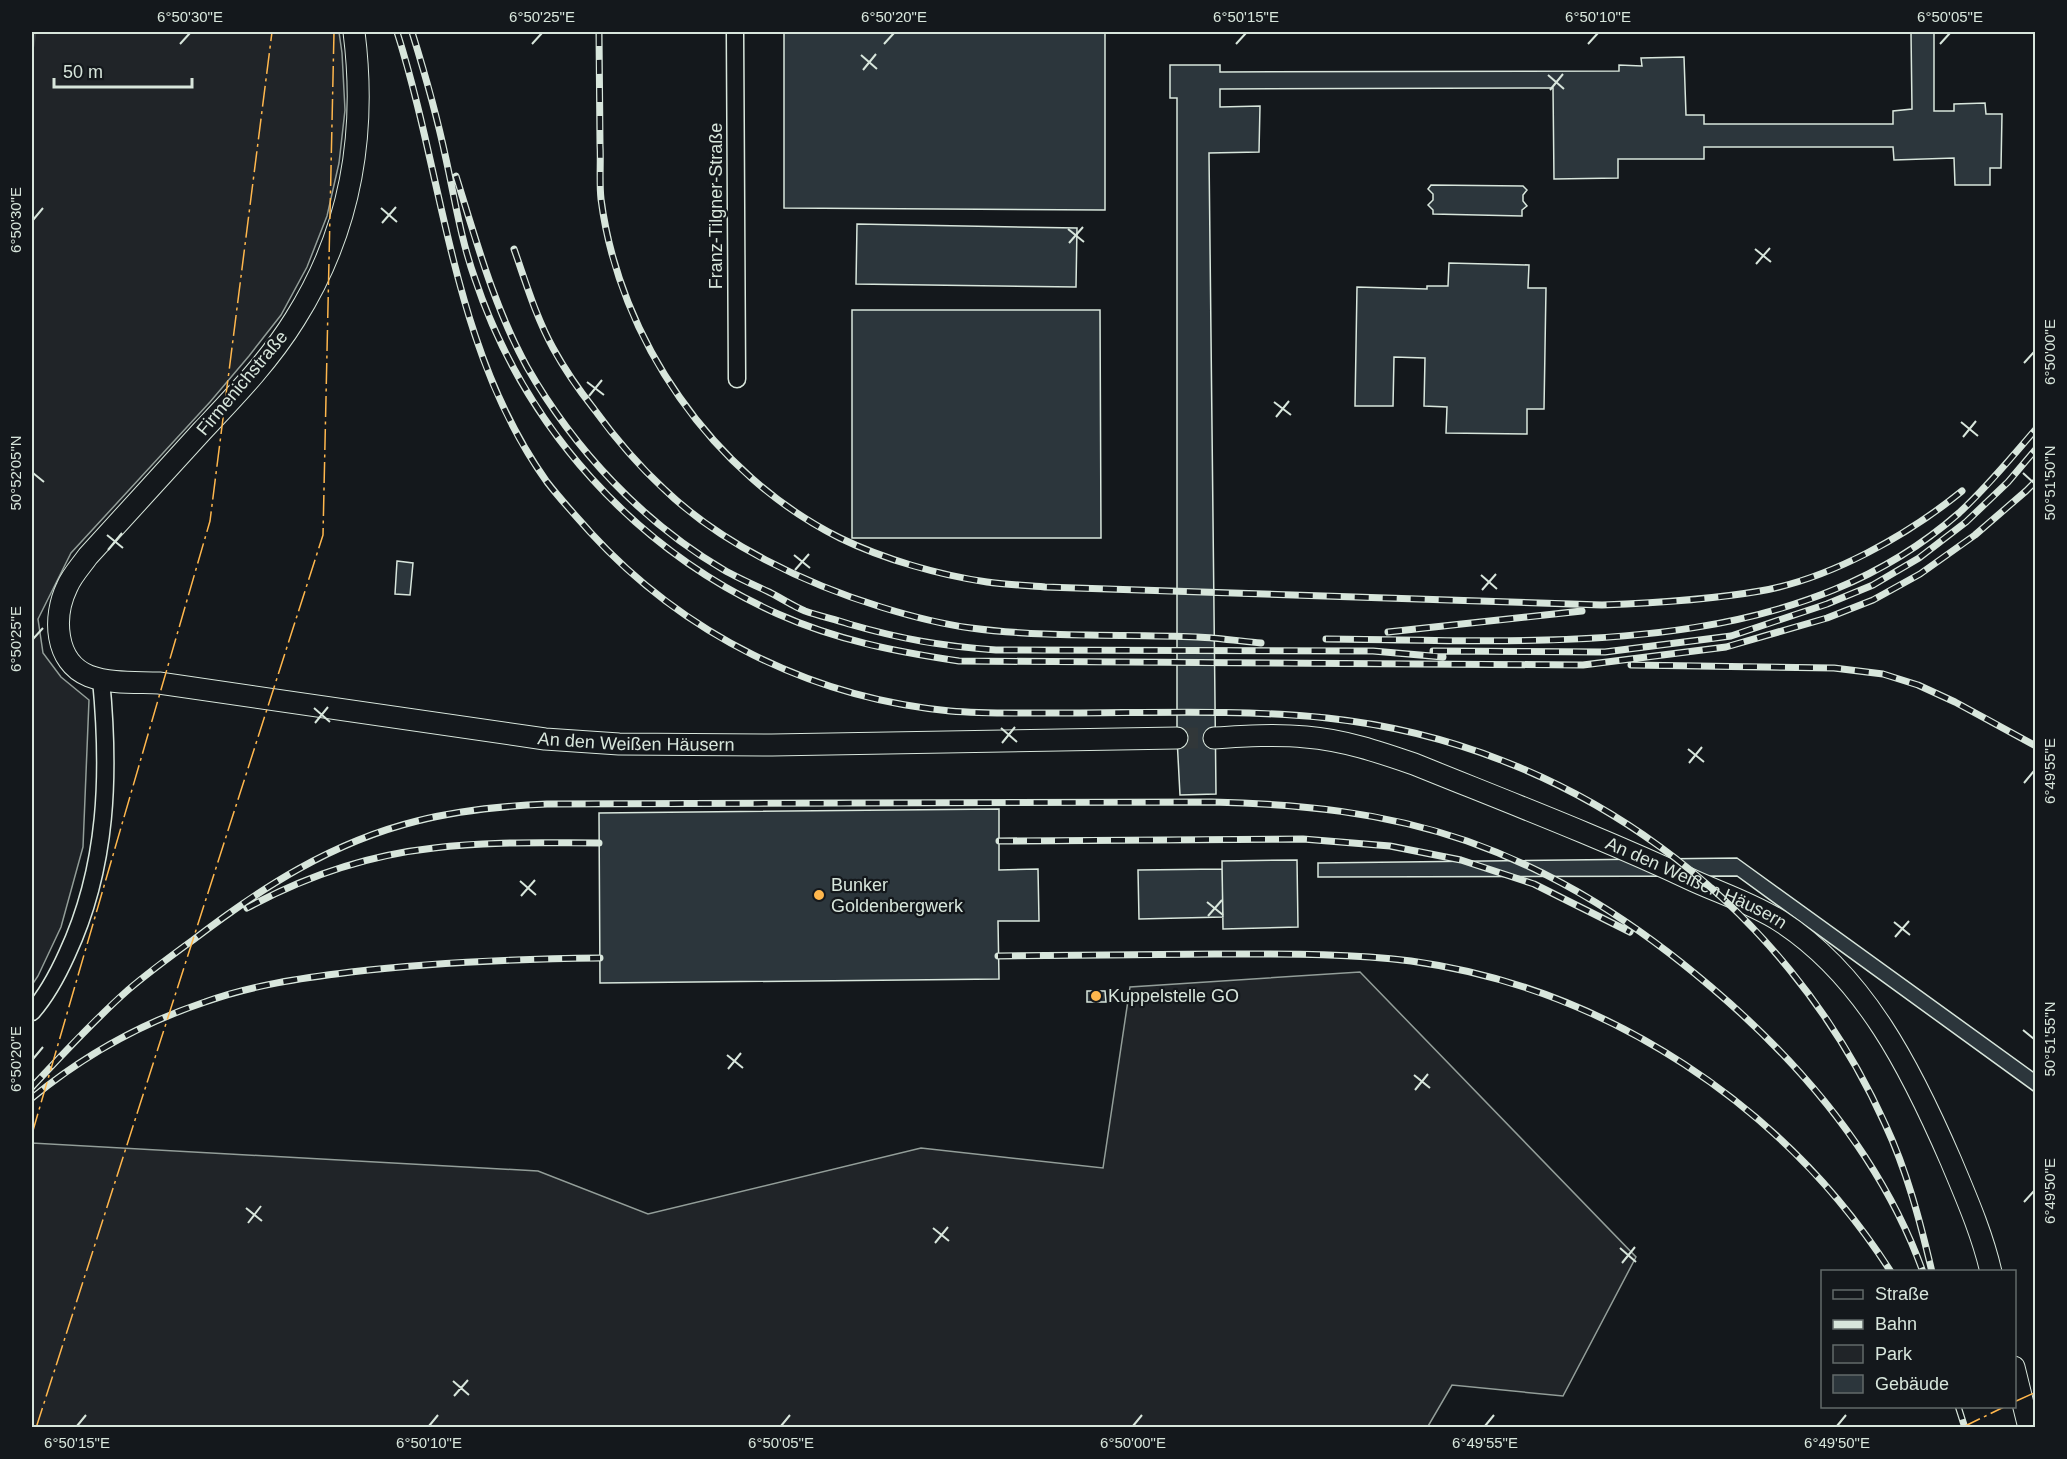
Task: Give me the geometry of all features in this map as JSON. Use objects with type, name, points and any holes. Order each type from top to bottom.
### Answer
[{"type":"street","name":"Firmenichstraße","points":[[101,679],[80,671],[66,655],[59,638],[58,614],[63,596],[74,574],[88,556],[259,368],[294,321],[317,281],[343,214],[353,169],[360,99],[354,32]]},
{"type":"street","name":"Franz-Tilgner-Straße","points":[[735,32],[736,380]]},
{"type":"street","name":"An den Weißen Häusern","points":[[101,679],[159,683],[545,739],[619,744],[771,745],[1177,738]]},
{"type":"street","points":[[32,1012],[65,958],[80,926],[95,875],[103,828],[106,786],[105,725],[101,679]]},
{"type":"street","name":"An den Weißen Häusern","points":[[1214,738],[1272,735],[1306,737],[1354,745],[1382,753],[1653,861],[1740,900],[1781,922],[1827,960],[1849,982],[1868,1006],[1906,1066],[1939,1133],[1961,1185],[1977,1225],[1990,1270]]},
{"type":"street","points":[[2016,1375],[2029,1428]]},
{"type":"green space","points":[[32,32],[339,32],[345,110],[339,163],[327,216],[307,267],[281,315],[210,402],[71,553],[38,619],[43,653],[61,677],[89,700],[83,847],[61,927],[32,985]]},
{"type":"green space","points":[[1360,972],[1636,1257],[1563,1396],[1452,1385],[1427,1428],[32,1427],[32,1143],[538,1171],[648,1214],[921,1148],[1103,1168],[1130,987]]},
{"type":"building","points":[[784,32],[1105,32],[1105,210],[784,208]]},
{"type":"building","points":[[1911,32],[1934,32],[1934,111],[1954,111],[1954,104],[1985,103],[1986,114],[2002,114],[2001,168],[1990,168],[1990,185],[1955,185],[1954,158],[1894,160],[1893,147],[1704,147],[1704,159],[1618,159],[1618,178],[1554,179],[1553,88],[1220,89],[1220,107],[1260,106],[1259,152],[1209,153],[1216,794],[1180,795],[1177,738],[1177,98],[1170,98],[1170,65],[1220,65],[1220,72],[1619,71],[1619,65],[1642,66],[1641,58],[1684,57],[1686,115],[1704,115],[1704,124],[1893,124],[1893,111],[1912,109]]},
{"type":"building","points":[[1431,185],[1523,186],[1527,190],[1523,195],[1523,201],[1527,206],[1522,210],[1522,216],[1433,214],[1433,210],[1428,205],[1433,200],[1433,194],[1428,189]]},
{"type":"building","points":[[857,224],[1077,228],[1076,287],[856,284]]},
{"type":"building","points":[[1449,263],[1529,265],[1528,288],[1546,288],[1544,409],[1527,409],[1527,434],[1446,433],[1447,407],[1424,406],[1425,358],[1394,357],[1393,406],[1355,406],[1357,287],[1427,289],[1427,286],[1448,286]]},
{"type":"building","points":[[852,310],[1100,310],[1101,538],[852,538]]},
{"type":"building","points":[[397,561],[413,563],[410,595],[395,594]]},
{"type":"building","name":"Bunker Goldenbergwerk","points":[[999,809],[999,870],[1038,869],[1039,921],[998,921],[999,979],[600,983],[599,813]]},
{"type":"building","points":[[1737,858],[2036,1074],[2036,1093],[1737,876],[1318,877],[1318,863]]},
{"type":"building","points":[[1297,860],[1298,927],[1223,929],[1222,861]]},
{"type":"building","points":[[1222,869],[1223,917],[1139,919],[1138,870]]},
{"type":"building","name":"Kuppelstelle GO","points":[[1087,991],[1105,991],[1106,1002],[1087,1002]]},
{"type":"waterway","points":[[32,46],[34,32]]},
{"type":"tunnel","points":[[1177,738],[1214,738]]},
{"type":"railway","points":[[397,32],[470,321],[490,377],[515,431],[547,482],[590,532],[666,601],[708,630],[753,655],[800,676],[849,692],[899,704],[977,713],[1227,712],[1327,718],[1417,734],[1503,761],[1585,799],[1660,847],[1729,904],[1790,970],[1842,1043],[1885,1124],[1912,1196],[1932,1270]]},
{"type":"railway","points":[[412,32],[435,111],[462,235],[475,279],[497,334],[523,385],[555,434],[592,478],[632,519],[677,556],[726,587],[778,614],[844,638],[913,654],[959,661],[1583,665],[1726,647],[1827,618],[1873,600],[1920,574],[1975,535],[2036,481]]},
{"type":"railway","points":[[599,32],[601,199],[611,251],[628,302],[651,351],[680,397],[713,440],[752,478],[794,511],[840,538],[893,559],[931,571],[969,579],[1045,587],[1602,605],[1661,602],[1760,591],[1814,576],[1840,566],[1893,539],[1918,524],[1962,491]]},
{"type":"railway","points":[[456,176],[487,273],[515,344],[546,397],[588,455],[612,481],[665,530],[729,573],[800,609],[904,638],[996,650],[1373,651],[1443,657]]},
{"type":"railway","points":[[514,249],[536,312],[553,348],[578,387],[619,441],[654,480],[687,509],[711,527],[766,560],[852,598],[914,617],[960,626],[1027,633],[1197,637],[1261,643]]},
{"type":"railway","points":[[1326,639],[1490,641],[1574,639],[1658,633],[1739,619],[1818,596],[1891,562],[1959,513],[1989,483],[2036,429]]},
{"type":"railway","points":[[1433,651],[1605,652],[1731,636],[1827,604],[1873,585],[1919,558],[1966,522],[2008,482],[2036,449]]},
{"type":"railway","points":[[1388,632],[1582,611]]},
{"type":"railway","points":[[1631,665],[1834,668],[1883,674],[1918,685],[1955,702],[2036,746]]},
{"type":"railway","points":[[32,1087],[128,990],[245,902],[327,854],[386,830],[433,817],[482,809],[547,804],[1212,802],[1341,811],[1436,831],[1501,854],[1566,885],[1596,903],[1655,942],[1683,964],[1777,1048],[1836,1116],[1862,1152],[1885,1190],[1906,1230],[1922,1270]]},
{"type":"railway","points":[[999,841],[1303,839],[1390,846],[1461,860],[1534,884],[1630,932]]},
{"type":"railway","points":[[247,908],[314,877],[361,862],[410,851],[496,843],[599,843]]},
{"type":"railway","points":[[998,956],[1313,954],[1362,957],[1411,961],[1483,975],[1553,998],[1621,1027],[1684,1064],[1744,1108],[1799,1157],[1848,1212],[1890,1270]]},
{"type":"railway","points":[[32,1098],[72,1068],[114,1042],[182,1010],[241,991],[333,974],[414,966],[600,958]]},
{"type":"railway","points":[[1959,1408],[1965,1428]]},
{"type":"power","points":[[32,1134],[210,521],[272,32]]},
{"type":"power","points":[[36,1428],[323,535],[334,32]]},
{"type":"power","points":[[2016,1401],[2036,1392]]},
{"type":"power","points":[[1961,1428],[2002,1408]]},
{"type":"place","name":"Bunker Goldenbergwerk","points":[[819,895]]},
{"type":"place","name":"Kuppelstelle GO","points":[[1096,996]]}]
